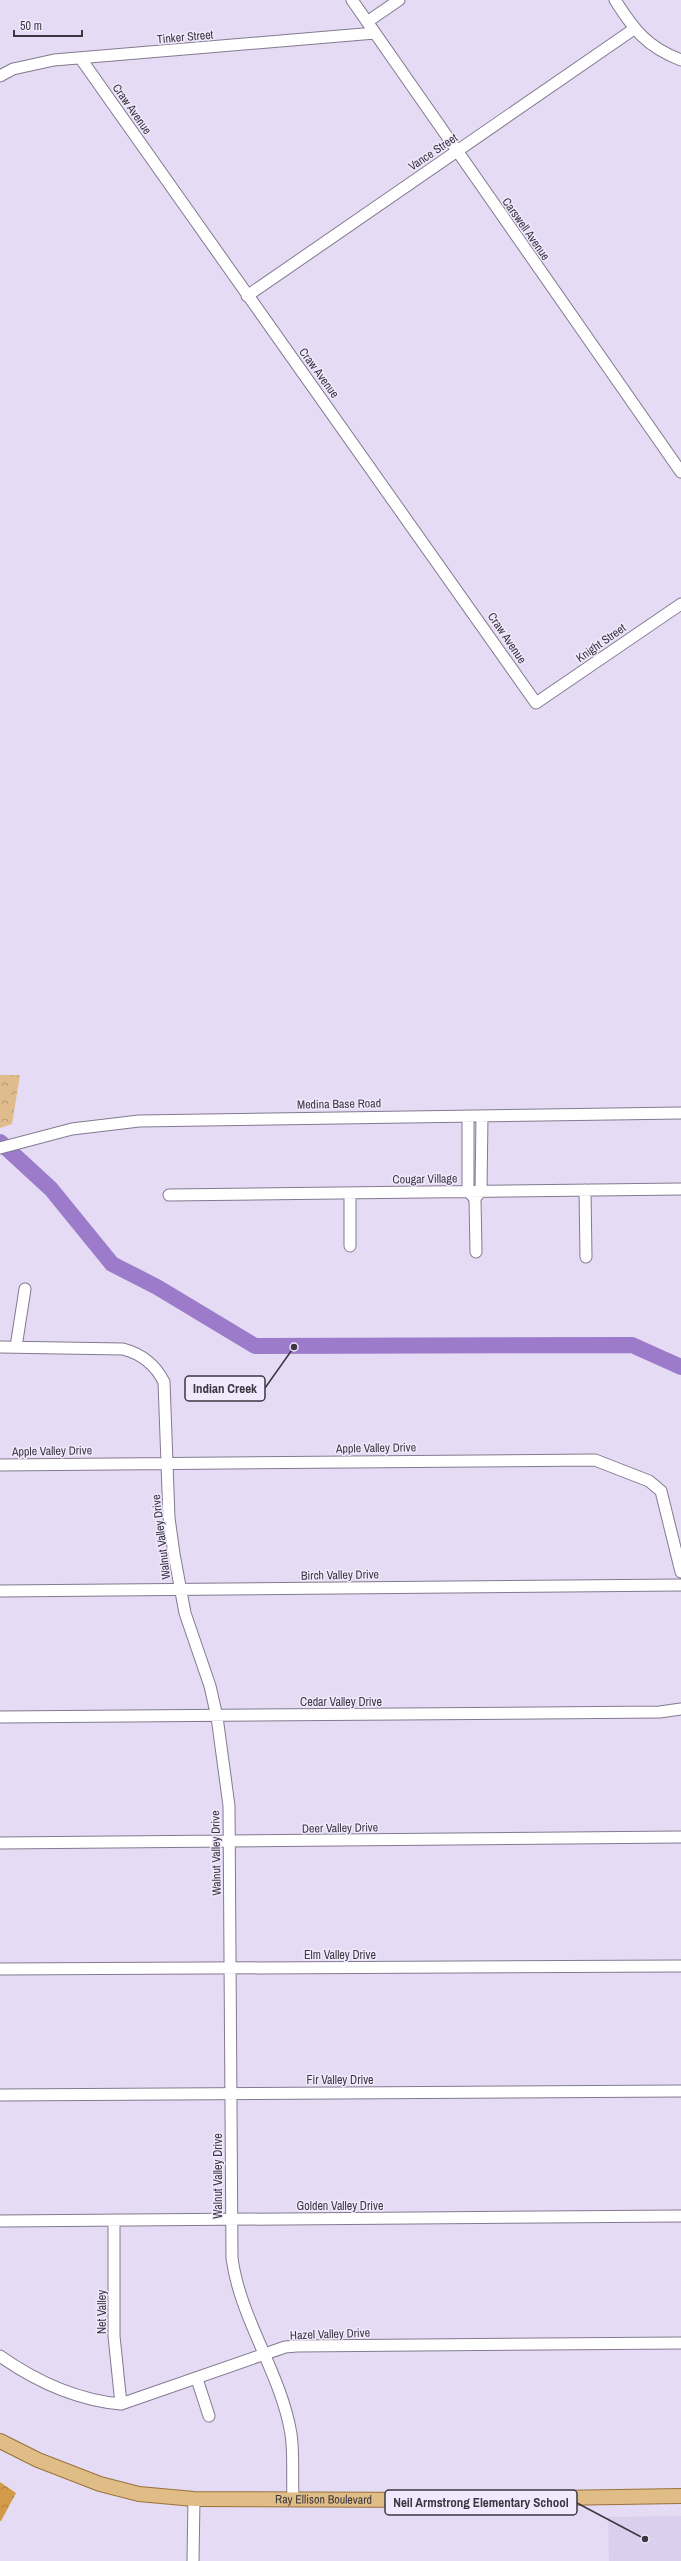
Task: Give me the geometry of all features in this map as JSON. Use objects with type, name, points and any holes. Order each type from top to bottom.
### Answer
[{"type":"main road","name":"Ray Ellison Boulevard","points":[[0,2441],[38,2460],[100,2484],[139,2494],[194,2499],[293,2498],[444,2500],[681,2496]]},
{"type":"street","name":"Carswell Avenue","points":[[352,0],[456,152],[681,472]]},
{"type":"street","points":[[367,22],[399,0]]},
{"type":"street","points":[[615,0],[634,30],[651,45],[681,60]]},
{"type":"street","name":"Vance Street","points":[[247,296],[634,30]]},
{"type":"street","name":"Tinker Street","points":[[0,76],[13,69],[54,60],[81,59],[375,33]]},
{"type":"street","name":"Craw Avenue","points":[[81,59],[536,703]]},
{"type":"street","name":"Knight Street","points":[[536,703],[681,604]]},
{"type":"street","name":"Medina Base Road","points":[[0,1148],[72,1129],[139,1121],[681,1113]]},
{"type":"street","points":[[468,1116],[475,1194],[476,1252]]},
{"type":"street","points":[[475,1194],[482,1116]]},
{"type":"street","name":"Cougar Village","points":[[169,1195],[350,1193],[475,1194],[585,1190],[681,1189]]},
{"type":"street","points":[[585,1190],[586,1257]]},
{"type":"street","points":[[350,1193],[350,1246]]},
{"type":"street","points":[[16,1347],[25,1289]]},
{"type":"street","name":"Walnut Valley Drive","points":[[0,1347],[112,1348],[137,1353],[158,1370],[164,1382],[169,1518],[180,1590],[185,1613],[217,1716],[226,1778],[229,1842],[232,2220],[234,2271],[291,2434],[293,2498]]},
{"type":"street","name":"Apple Valley Drive","points":[[0,1465],[595,1460],[649,1481],[660,1491],[681,1572]]},
{"type":"street","name":"Birch Valley Drive","points":[[0,1591],[681,1585]]},
{"type":"street","name":"Cedar Valley Drive","points":[[0,1717],[660,1712],[681,1709]]},
{"type":"street","name":"Deer Valley Drive","points":[[0,1843],[681,1837]]},
{"type":"street","name":"Elm Valley Drive","points":[[0,1969],[681,1966]]},
{"type":"street","name":"Fir Valley Drive","points":[[0,2095],[681,2091]]},
{"type":"street","name":"Golden Valley Drive","points":[[0,2221],[681,2216]]},
{"type":"street","name":"Net Valley","points":[[114,2220],[114,2336],[121,2404]]},
{"type":"street","name":"Hazel Valley Drive","points":[[0,2356],[37,2379],[68,2393],[96,2402],[121,2404],[197,2379],[264,2354],[297,2346],[681,2343]]},
{"type":"street","points":[[197,2379],[209,2416]]},
{"type":"street","points":[[193,2561],[194,2499]]},
{"type":"shaded area","points":[[681,2516],[681,2561],[609,2561],[608,2517]]},
{"type":"green space","points":[[0,1075],[20,1075],[12,1124],[0,1128]]},
{"type":"green space","points":[[0,2482],[16,2493],[1,2521],[0,2521]]},
{"type":"waterway","points":[[0,1142],[51,1189],[112,1264],[157,1287],[255,1346],[632,1345],[681,1367]]},
{"type":"place","name":"Indian Creek","points":[[294,1347]]},
{"type":"place","name":"Neil Armstrong Elementary School","points":[[645,2539]]}]
